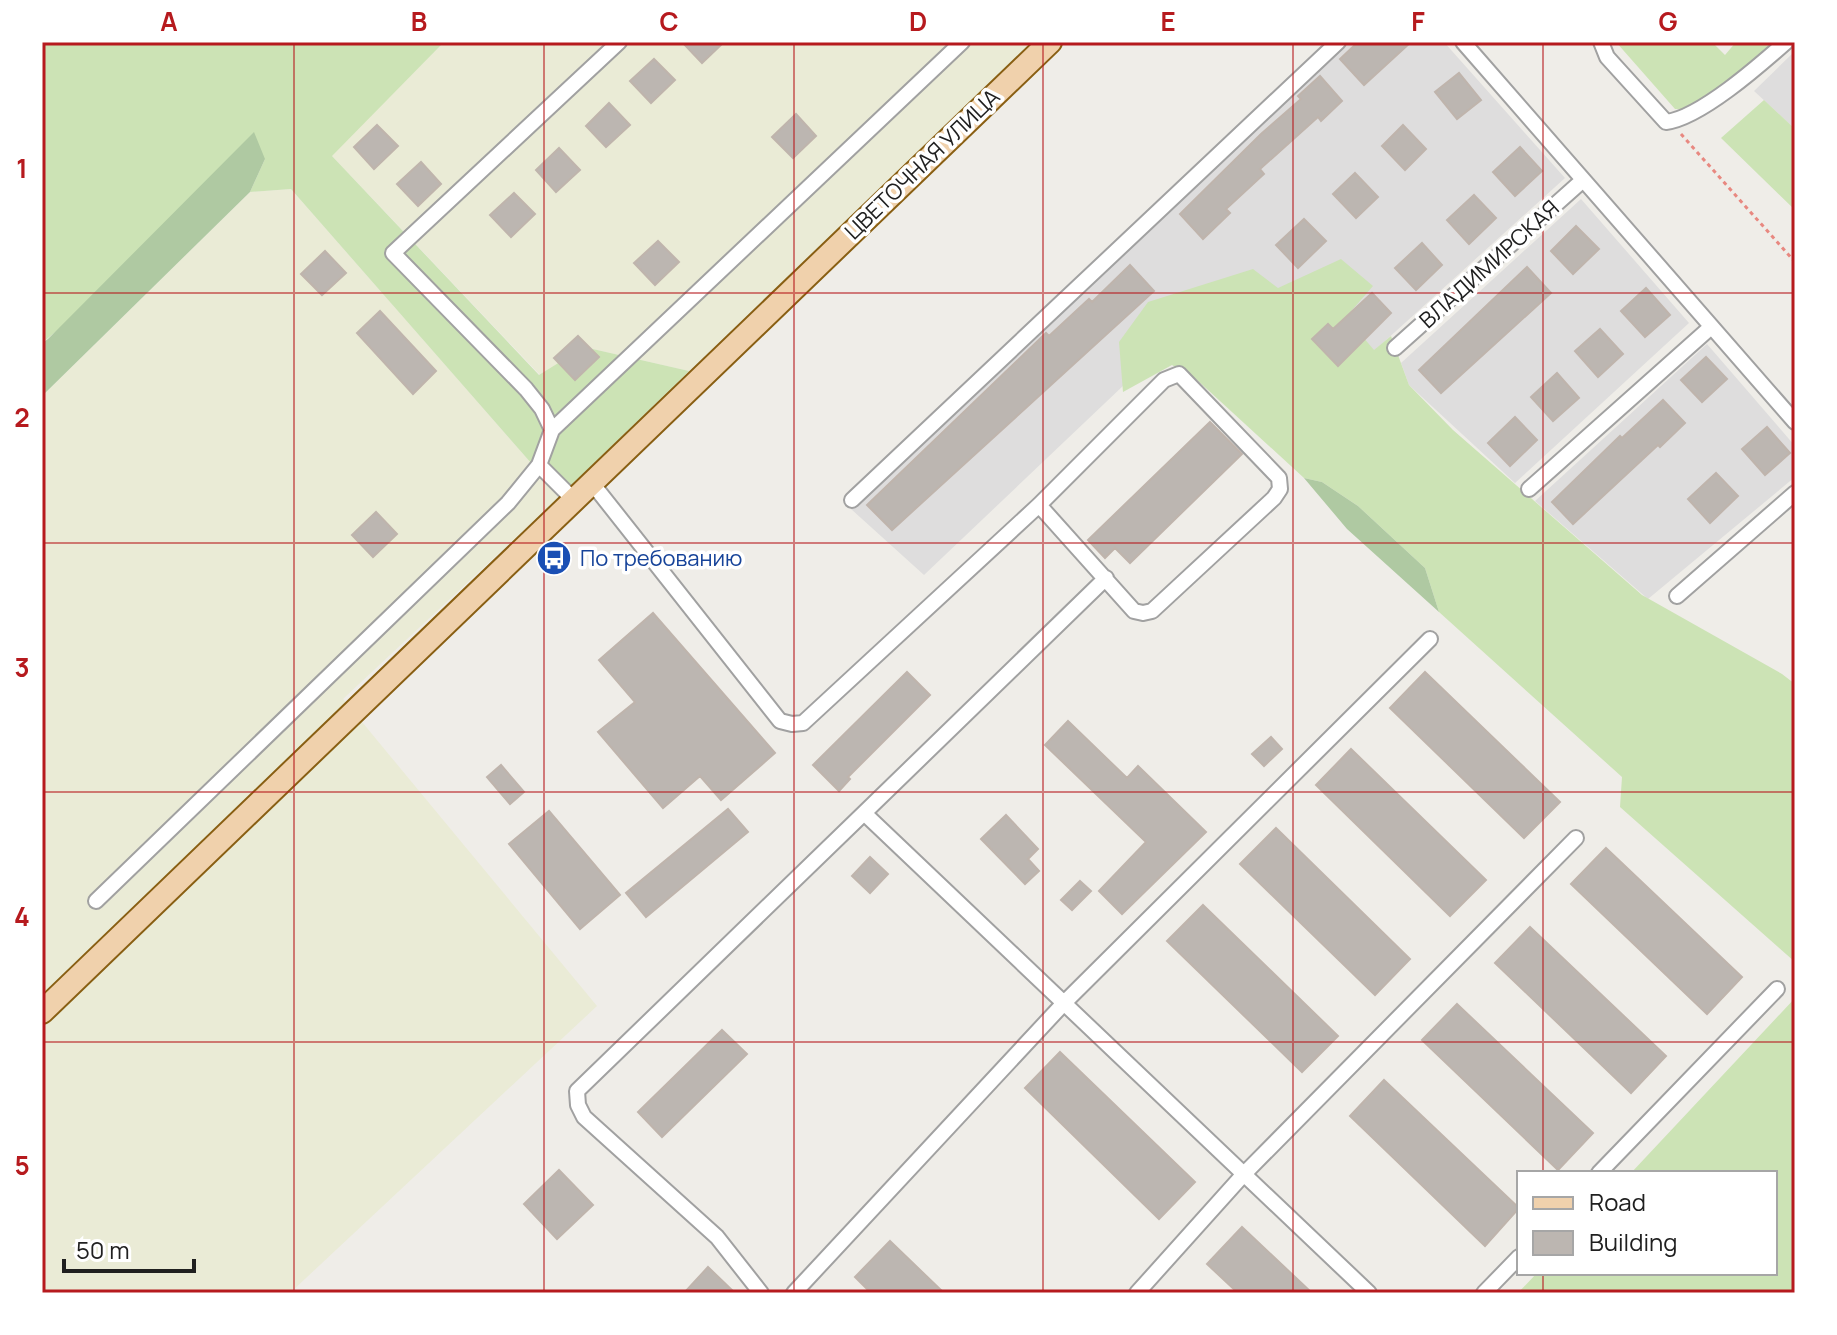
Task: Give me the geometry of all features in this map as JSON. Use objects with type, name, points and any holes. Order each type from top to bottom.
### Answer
[{"type":"main road","name":"ЦВЕТОЧНАЯ УЛИЦА","points":[[42,1012],[1050,42]]},
{"type":"street","points":[[552,430],[542,409],[526,389],[393,253],[619,42]]},
{"type":"street","points":[[96,901],[508,503],[539,465],[552,430],[962,42]]},
{"type":"street","points":[[852,500],[1338,42]]},
{"type":"street","points":[[1463,42],[1795,422]]},
{"type":"street","points":[[1601,42],[1607,57],[1634,89],[1662,120],[1671,122],[1739,83],[1786,42]]},
{"type":"street","name":"ВЛАДИМИРСКАЯ","points":[[1395,348],[1583,180]]},
{"type":"street","points":[[1529,489],[1711,327]]},
{"type":"street","points":[[592,483],[780,721],[792,724],[803,723],[1039,505],[1164,380],[1179,374],[1279,478],[1280,489],[1152,611],[1134,611],[1039,505]]},
{"type":"street","points":[[539,465],[574,500]]},
{"type":"street","points":[[1677,596],[1795,493]]},
{"type":"street","points":[[761,1293],[717,1237],[584,1117],[578,1105],[577,1091],[1106,578]]},
{"type":"street","points":[[794,1293],[1064,1003],[1430,639]]},
{"type":"street","points":[[864,813],[1369,1293]]},
{"type":"street","points":[[1137,1293],[1243,1175],[1576,838]]},
{"type":"street","points":[[1601,1171],[1777,989]]},
{"type":"street","points":[[1484,1293],[1517,1259]]},
{"type":"path","points":[[1671,122],[1795,262]]},
{"type":"shaded area","points":[[1348,42],[1444,42],[1565,178],[1374,351],[1223,291],[924,575],[851,509]]},
{"type":"shaded area","points":[[1795,51],[1795,129],[1754,91]]},
{"type":"shaded area","points":[[1581,199],[1689,323],[1515,483],[1409,385],[1401,363]]},
{"type":"shaded area","points":[[1707,344],[1795,446],[1795,477],[1648,599],[1535,501]]},
{"type":"green space","points":[[42,42],[444,42],[332,156],[539,375],[584,347],[689,371],[560,496],[291,189],[250,192],[265,159],[42,343]]},
{"type":"green space","points":[[444,42],[1032,42],[689,371],[584,347],[540,375],[331,155]]},
{"type":"green space","points":[[1616,42],[1712,42],[1725,55],[1736,42],[1779,42],[1696,110],[1675,109]]},
{"type":"green space","points":[[1764,100],[1795,129],[1795,210],[1721,138]]},
{"type":"green space","points":[[254,132],[265,159],[250,192],[42,396],[42,343]]},
{"type":"green space","points":[[291,189],[560,496],[343,699],[597,1006],[290,1293],[42,1293],[42,396],[250,192]]},
{"type":"green space","points":[[1341,259],[1373,286],[1346,317],[1374,350],[1391,336],[1409,385],[1453,430],[1642,595],[1795,684],[1795,962],[1620,807],[1622,777],[1439,612],[1425,568],[1358,506],[1322,482],[1304,478],[1196,379],[1172,365],[1123,392],[1119,342],[1148,302],[1253,269],[1278,288]]},
{"type":"green space","points":[[1304,478],[1322,482],[1358,506],[1425,568],[1439,612],[1347,529]]},
{"type":"green space","points":[[1795,998],[1795,1293],[1518,1293],[1535,1275],[1777,1275],[1777,1171],[1633,1171]]},
{"type":"building","points":[[682,42],[724,42],[702,63]]},
{"type":"building","points":[[1358,42],[1411,42],[1364,85],[1340,59]]},
{"type":"building","points":[[654,59],[675,80],[651,103],[630,81]]},
{"type":"building","points":[[1459,73],[1481,100],[1457,119],[1435,92]]},
{"type":"building","points":[[1320,76],[1342,101],[1321,121],[1318,117],[1260,169],[1264,174],[1226,209],[1230,213],[1203,239],[1180,214],[1301,99],[1298,96]]},
{"type":"building","points":[[609,103],[630,125],[606,147],[586,126]]},
{"type":"building","points":[[796,114],[816,136],[793,158],[772,137]]},
{"type":"building","points":[[377,125],[398,146],[374,169],[354,147]]},
{"type":"building","points":[[1403,125],[1426,149],[1405,170],[1382,146]]},
{"type":"building","points":[[1520,147],[1542,171],[1515,196],[1493,172]]},
{"type":"building","points":[[559,148],[580,170],[556,192],[536,170]]},
{"type":"building","points":[[421,162],[441,184],[418,206],[397,184]]},
{"type":"building","points":[[1355,173],[1378,197],[1356,218],[1333,194]]},
{"type":"building","points":[[514,193],[535,214],[511,237],[490,215]]},
{"type":"building","points":[[1474,195],[1496,218],[1469,244],[1447,220]]},
{"type":"building","points":[[1304,219],[1326,241],[1298,268],[1276,245]]},
{"type":"building","points":[[1576,226],[1599,249],[1573,274],[1551,251]]},
{"type":"building","points":[[658,241],[679,262],[655,285],[634,263]]},
{"type":"building","points":[[1422,243],[1442,265],[1416,290],[1395,268]]},
{"type":"building","points":[[325,251],[346,273],[322,295],[301,274]]},
{"type":"building","points":[[1130,265],[1154,291],[892,530],[867,505],[1046,333],[1049,336],[1089,299],[1092,302]]},
{"type":"building","points":[[1527,267],[1551,293],[1441,393],[1419,370]]},
{"type":"building","points":[[1646,288],[1670,315],[1645,337],[1621,311]]},
{"type":"building","points":[[1372,293],[1391,313],[1338,366],[1312,339],[1328,324],[1333,329]]},
{"type":"building","points":[[380,311],[436,371],[413,394],[357,333]]},
{"type":"building","points":[[1600,329],[1623,354],[1598,377],[1575,351]]},
{"type":"building","points":[[578,336],[599,357],[575,380],[554,358]]},
{"type":"building","points":[[1706,357],[1727,379],[1702,402],[1681,380]]},
{"type":"building","points":[[1557,373],[1579,398],[1553,421],[1531,397]]},
{"type":"building","points":[[1663,400],[1685,423],[1573,524],[1552,502],[1620,436],[1622,438]]},
{"type":"building","points":[[1515,417],[1537,440],[1510,466],[1488,443]]},
{"type":"building","points":[[1210,422],[1242,454],[1130,563],[1115,548],[1105,558],[1088,540]]},
{"type":"building","points":[[1767,427],[1790,453],[1765,475],[1742,449]]},
{"type":"building","points":[[1716,473],[1738,496],[1710,523],[1688,499]]},
{"type":"building","points":[[376,512],[397,534],[373,557],[352,535]]},
{"type":"building","points":[[653,613],[775,753],[721,800],[700,776],[663,808],[598,732],[635,702],[599,660]]},
{"type":"building","points":[[907,672],[930,695],[848,777],[850,779],[839,791],[813,765]]},
{"type":"building","points":[[1425,672],[1560,802],[1524,838],[1390,708]]},
{"type":"building","points":[[1068,721],[1127,778],[1138,766],[1206,832],[1122,914],[1099,891],[1146,842],[1045,745]]},
{"type":"building","points":[[1271,737],[1282,749],[1264,766],[1252,754]]},
{"type":"building","points":[[1351,749],[1486,880],[1450,916],[1316,785]]},
{"type":"building","points":[[501,765],[524,792],[510,804],[487,777]]},
{"type":"building","points":[[728,809],[748,832],[646,917],[626,893]]},
{"type":"building","points":[[549,811],[620,895],[580,929],[509,844]]},
{"type":"building","points":[[1006,815],[1038,849],[1028,859],[1039,871],[1025,884],[981,839]]},
{"type":"building","points":[[1276,828],[1410,959],[1375,995],[1240,864]]},
{"type":"building","points":[[1606,848],[1742,977],[1707,1014],[1571,884]]},
{"type":"building","points":[[870,857],[888,874],[870,893],[852,876]]},
{"type":"building","points":[[1080,881],[1091,891],[1072,910],[1061,900]]},
{"type":"building","points":[[1203,905],[1338,1036],[1302,1072],[1167,941]]},
{"type":"building","points":[[1530,927],[1666,1056],[1631,1093],[1495,963]]},
{"type":"building","points":[[1457,1004],[1593,1133],[1558,1170],[1422,1040]]},
{"type":"building","points":[[722,1030],[747,1054],[662,1137],[638,1112]]},
{"type":"building","points":[[1060,1052],[1195,1182],[1159,1219],[1025,1088]]},
{"type":"building","points":[[1384,1080],[1517,1206],[1517,1210],[1485,1246],[1350,1116]]},
{"type":"building","points":[[559,1170],[593,1205],[557,1239],[524,1204]]},
{"type":"building","points":[[1242,1227],[1312,1293],[1238,1293],[1207,1264]]},
{"type":"building","points":[[890,1241],[944,1293],[871,1293],[855,1277]]},
{"type":"building","points":[[708,1267],[735,1293],[684,1293]]},
{"type":"place","name":"По требованию","points":[[554,558]]}]
